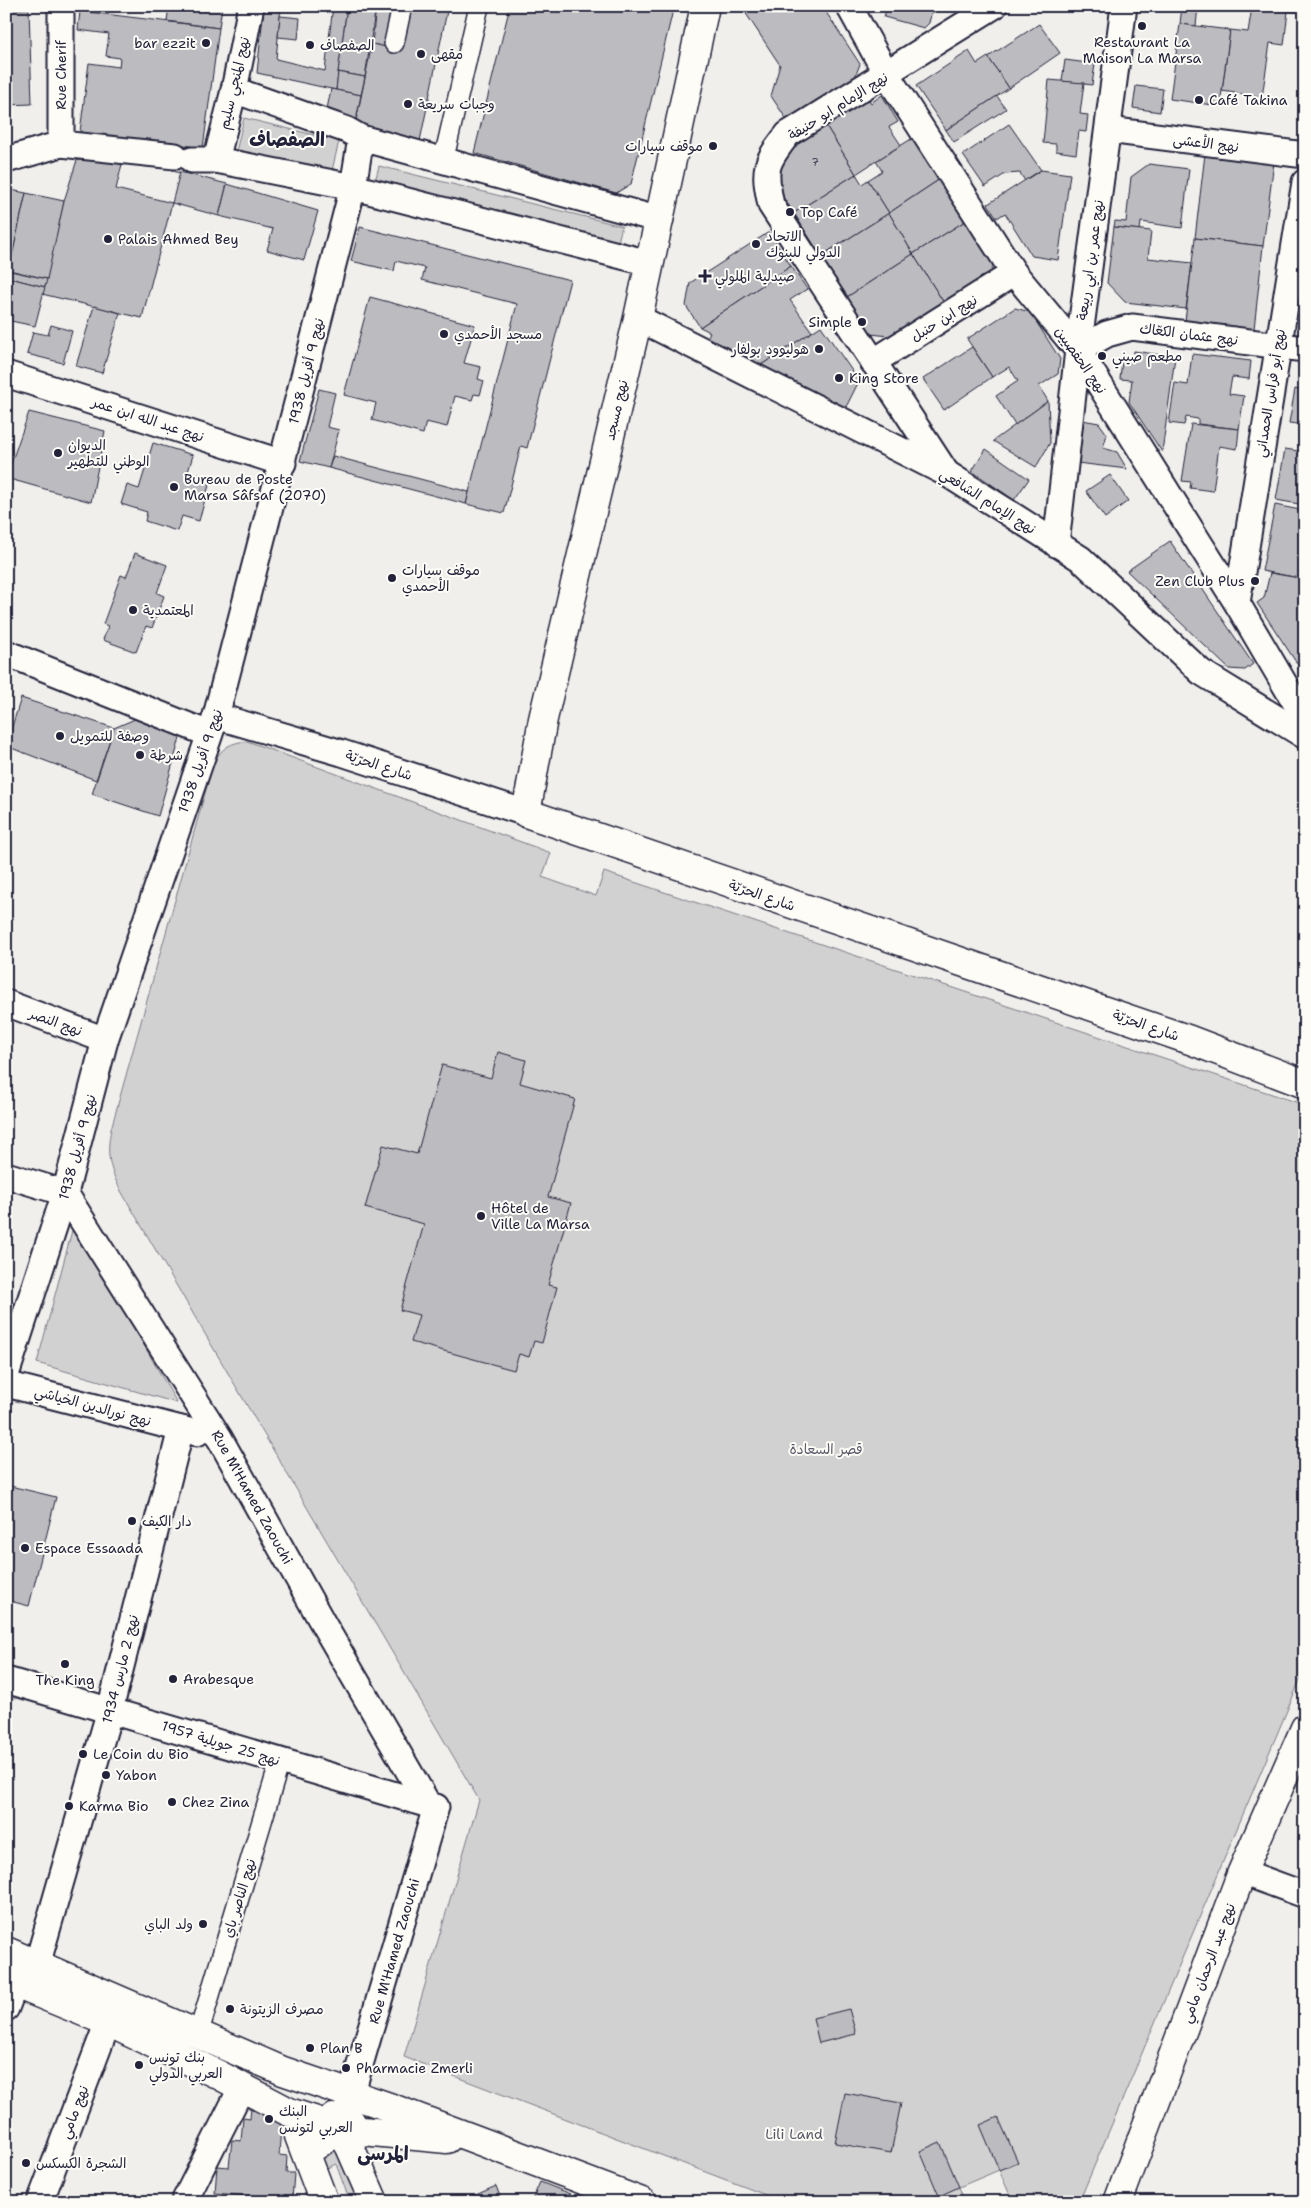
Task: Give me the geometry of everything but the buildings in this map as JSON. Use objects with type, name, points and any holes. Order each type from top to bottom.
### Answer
[{"type":"street","name":"Rue Cherif","points":[[61,6],[61,144]]},
{"type":"street","name":"نهج المنجي سليم","points":[[194,159],[234,90],[251,6]]},
{"type":"street","points":[[394,43],[402,6]]},
{"type":"street","points":[[442,162],[479,6]]},
{"type":"street","name":"نهج مسجد","points":[[526,813],[543,719],[638,318],[705,6]]},
{"type":"street","name":"نهج الحفصيين","points":[[849,6],[887,75],[1014,273],[1078,350],[1237,603],[1305,720]]},
{"type":"street","name":"نهج الإمام ابو حنيفة","points":[[946,473],[770,205],[766,170],[771,156],[788,134],[887,75],[994,6]]},
{"type":"street","name":"نهج عمر بن ابي ربيعة","points":[[1056,544],[1078,350],[1124,6]]},
{"type":"street","points":[[234,90],[347,130],[361,138],[442,162],[660,220]]},
{"type":"street","name":"نهج الأعشى","points":[[1108,130],[1305,155]]},
{"type":"street","name":"نهج 9 أفريل 1938","points":[[6,1375],[65,1193],[105,1040],[213,725],[283,463],[353,187],[361,138]]},
{"type":"street","points":[[6,160],[61,144],[194,159],[353,187],[649,263]]},
{"type":"street","name":"نهج أبو فراس الحمداني","points":[[1237,603],[1305,182]]},
{"type":"street","name":"نهج ابن حنبل","points":[[873,362],[1014,273]]},
{"type":"street","name":"نهج الإمام الشافعي","points":[[638,318],[946,473],[1081,559],[1201,672],[1305,736]]},
{"type":"street","name":"نهج عثمان الكعّاك","points":[[1078,350],[1107,334],[1132,327],[1305,349]]},
{"type":"street","name":"نهج عبد الله ابن عمر","points":[[8,381],[283,463]]},
{"type":"street","name":"شارع الحرّيّة","points":[[6,654],[213,725],[342,753],[526,813],[1190,1040],[1305,1084]]},
{"type":"street","name":"نهج النصر","points":[[6,1003],[105,1040]]},
{"type":"street","points":[[6,1175],[65,1193]]},
{"type":"street","name":"Rue M'Hamed Zaouchi","points":[[65,1193],[220,1439],[325,1627],[432,1806],[341,2129]]},
{"type":"street","name":"نهج نورالدين الخياشي","points":[[6,1384],[220,1439]]},
{"type":"street","name":"نهج 2 مارس 1934","points":[[37,1965],[110,1710],[181,1429]]},
{"type":"street","name":"نهج 25 جويلية 1957","points":[[6,1680],[432,1806]]},
{"type":"street","name":"نهج عبد الرحمان مامي","points":[[1118,2202],[1242,1872],[1305,1728]]},
{"type":"street","name":"نهج الناصر باي","points":[[198,2035],[280,1761]]},
{"type":"street","points":[[1242,1872],[1305,1895]]},
{"type":"street","points":[[6,1951],[283,2071],[392,2108],[478,2142],[642,2202]]},
{"type":"street","points":[[9,1991],[108,2022],[289,2112],[341,2129],[478,2142]]},
{"type":"street","name":"نهج مامي","points":[[40,2202],[108,2022]]},
{"type":"street","points":[[283,2071],[321,2103],[341,2129],[374,2202]]},
{"type":"street","points":[[184,2202],[242,2087]]},
{"type":"street","points":[[306,2152],[366,2113],[392,2108]]},
{"type":"street","points":[[289,2112],[324,2202]]},
{"type":"green space","points":[[244,118],[339,141],[330,179],[235,156]]},
{"type":"green space","points":[[379,166],[622,226],[617,246],[374,185]]},
{"type":"green space","name":"قصر السعادة","points":[[247,741],[551,853],[542,877],[596,896],[604,872],[1305,1105],[1305,1668],[1079,2202],[1013,2202],[999,2170],[959,2187],[965,2202],[784,2202],[404,2057],[479,1800],[121,1191],[114,1175],[109,1154],[111,1129],[212,768],[221,752],[229,746]]},
{"type":"green space","points":[[74,1223],[177,1403],[37,1363]]},
{"type":"green space","points":[[334,2145],[374,2202],[350,2202],[336,2164],[327,2168],[322,2156]]},
{"type":"place","name":"Restaurant La Maison La Marsa","points":[[1142,26]]},
{"type":"place","name":"bar ezzit","points":[[206,43]]},
{"type":"place","name":"الصفصاف","points":[[310,45]]},
{"type":"place","name":"مقهى","points":[[421,54]]},
{"type":"place","name":"Café Takina","points":[[1199,100]]},
{"type":"place","name":"وجبات سريعة","points":[[408,104]]},
{"type":"place","name":"موقف سيارات","points":[[713,146]]},
{"type":"place","name":"Top Café","points":[[790,212]]},
{"type":"place","name":"Palais Ahmed Bey","points":[[108,239]]},
{"type":"place","name":"الاتحاد الدولي للبنوك","points":[[756,244]]},
{"type":"place","name":"صيدلية الملولي","points":[[705,276]]},
{"type":"place","name":"Simple","points":[[862,322]]},
{"type":"place","name":"مسجد الأحمدي","points":[[444,334]]},
{"type":"place","name":"هوليوود بولفار","points":[[819,349]]},
{"type":"place","name":"مطعم صيني","points":[[1102,356]]},
{"type":"place","name":"King Store","points":[[839,378]]},
{"type":"place","name":"الديوان الوطني للتطهير","points":[[58,453]]},
{"type":"place","name":"Bureau de Poste Marsa Sâfsaf (2070)","points":[[174,487]]},
{"type":"place","name":"موقف سيارات الأحمدي","points":[[392,578]]},
{"type":"place","name":"Zen Club Plus","points":[[1255,581]]},
{"type":"place","name":"المعتمدية","points":[[133,610]]},
{"type":"place","name":"وصفة للتمويل","points":[[60,736]]},
{"type":"place","name":"شرطة","points":[[140,755]]},
{"type":"place","name":"Hôtel de Ville La Marsa","points":[[481,1216]]},
{"type":"place","name":"دار الكيف","points":[[132,1521]]},
{"type":"place","name":"Espace Essaada","points":[[25,1548]]},
{"type":"place","name":"The King","points":[[65,1664]]},
{"type":"place","name":"Arabesque","points":[[173,1679]]},
{"type":"place","name":"Le Coin du Bio","points":[[83,1754]]},
{"type":"place","name":"Yabon","points":[[106,1775]]},
{"type":"place","name":"Chez Zina","points":[[172,1802]]},
{"type":"place","name":"Karma Bio","points":[[69,1806]]},
{"type":"place","name":"ولد الباي","points":[[203,1924]]},
{"type":"place","name":"مصرف الزيتونة","points":[[230,2009]]},
{"type":"place","name":"Plan B","points":[[310,2048]]},
{"type":"place","name":"بنك تونس العربي الدولي","points":[[139,2065]]},
{"type":"place","name":"Pharmacie Zmerli","points":[[346,2068]]},
{"type":"place","name":"البنك العربي لتونس","points":[[269,2119]]},
{"type":"place","name":"الشجرة الكسكس","points":[[26,2163]]},
{"type":"district","name":"الصفصاف","points":[[287,139]]},
{"type":"district","name":"المرسى","points":[[383,2153]]},
{"type":"park label","name":"Lili Land","points":[[794,2134]]}]
